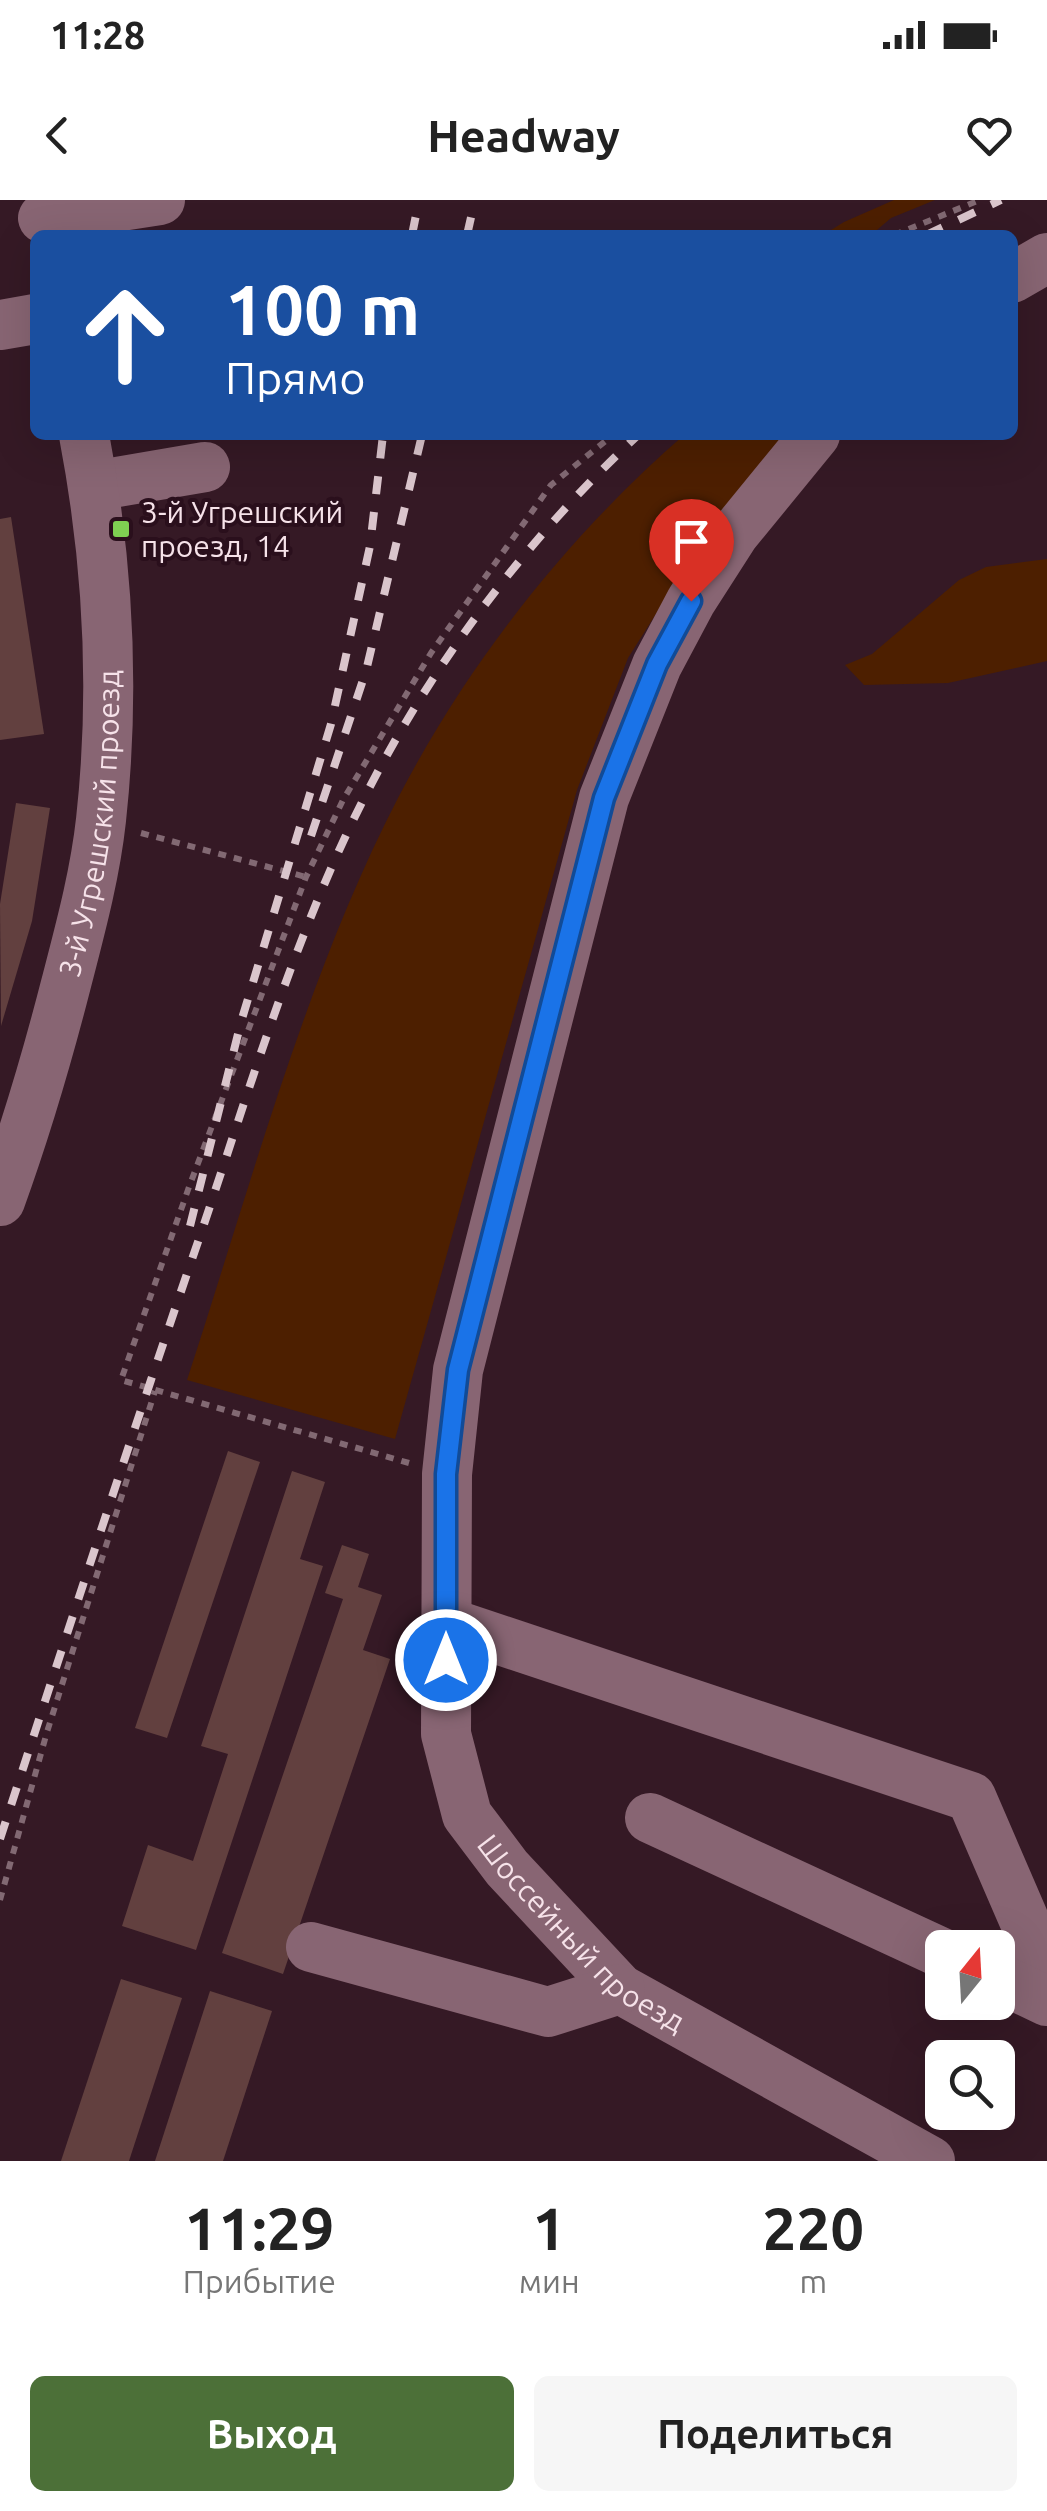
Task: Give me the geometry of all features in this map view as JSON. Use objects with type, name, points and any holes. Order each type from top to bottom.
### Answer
[{"type":"street","points":[[42,218],[160,200]]},
{"type":"street","points":[[1018,275],[1047,258]]},
{"type":"street","points":[[0,325],[30,320]]},
{"type":"street","name":"3-й Угрешский проезд","points":[[0,1201],[35,1102],[84,918],[101,822],[109,709],[106,594],[85,440]]},
{"type":"street","name":"Шоссейный проезд","points":[[812,440],[734,534],[691,601],[657,664],[604,798],[458,1370],[446,1474],[446,1734],[467,1814],[507,1868],[620,1989],[930,2161]]},
{"type":"street","points":[[94,486],[205,467]]},
{"type":"street","points":[[446,1622],[971,1797],[1047,1973]]},
{"type":"street","points":[[650,1818],[925,1945]]},
{"type":"street","points":[[311,1947],[548,2012],[620,1989]]},
{"type":"street","points":[[1015,1986],[1047,2001]]},
{"type":"path","points":[[906,230],[980,200]]},
{"type":"path","points":[[446,1474],[121,1380],[306,877],[342,800],[430,653],[551,485],[607,440]]},
{"type":"path","points":[[141,834],[306,877]]},
{"type":"path","points":[[0,1900],[47,1732],[155,1391]]},
{"type":"shaded area","points":[[894,200],[935,200],[891,218],[877,230],[831,230]]},
{"type":"shaded area","points":[[678,440],[779,440],[702,541],[628,658],[577,790],[395,1439],[187,1380],[308,1009],[366,865],[399,796],[457,696],[525,602],[641,474]]},
{"type":"shaded area","points":[[1047,559],[1047,661],[948,683],[864,685],[845,665],[872,654],[959,580],[986,567]]},
{"type":"building","points":[[11,517],[44,734],[0,740],[0,519]]},
{"type":"building","points":[[16,803],[50,808],[32,921],[1,1026],[0,904]]},
{"type":"building","points":[[228,1451],[260,1462],[167,1738],[135,1728]]},
{"type":"building","points":[[292,1471],[325,1482],[300,1559],[323,1566],[196,1950],[122,1926],[148,1845],[193,1861],[228,1754],[201,1746]]},
{"type":"building","points":[[342,1545],[369,1554],[358,1587],[382,1595],[363,1650],[390,1659],[283,1974],[222,1953],[343,1599],[325,1593]]},
{"type":"building","points":[[121,1979],[182,1998],[129,2161],[61,2161]]},
{"type":"building","points":[[210,1991],[272,2011],[223,2161],[155,2161]]},
{"type":"railway","points":[[413,230],[419,200]]},
{"type":"railway","points":[[468,230],[475,200]]},
{"type":"railway","points":[[937,230],[1001,200]]},
{"type":"railway","points":[[190,1226],[241,1022],[331,724],[370,546],[382,440]]},
{"type":"railway","points":[[311,836],[366,671],[421,440]]},
{"type":"railway","points":[[0,1839],[268,1031],[348,831],[406,722],[474,619],[552,523],[633,440]]},
{"type":"place","name":"3-й Угрешский проезд, 14","points":[[121,529]]},
{"type":"route","points":[[446,1660],[446,1474],[458,1370],[604,798],[657,664],[691,601]]}]
